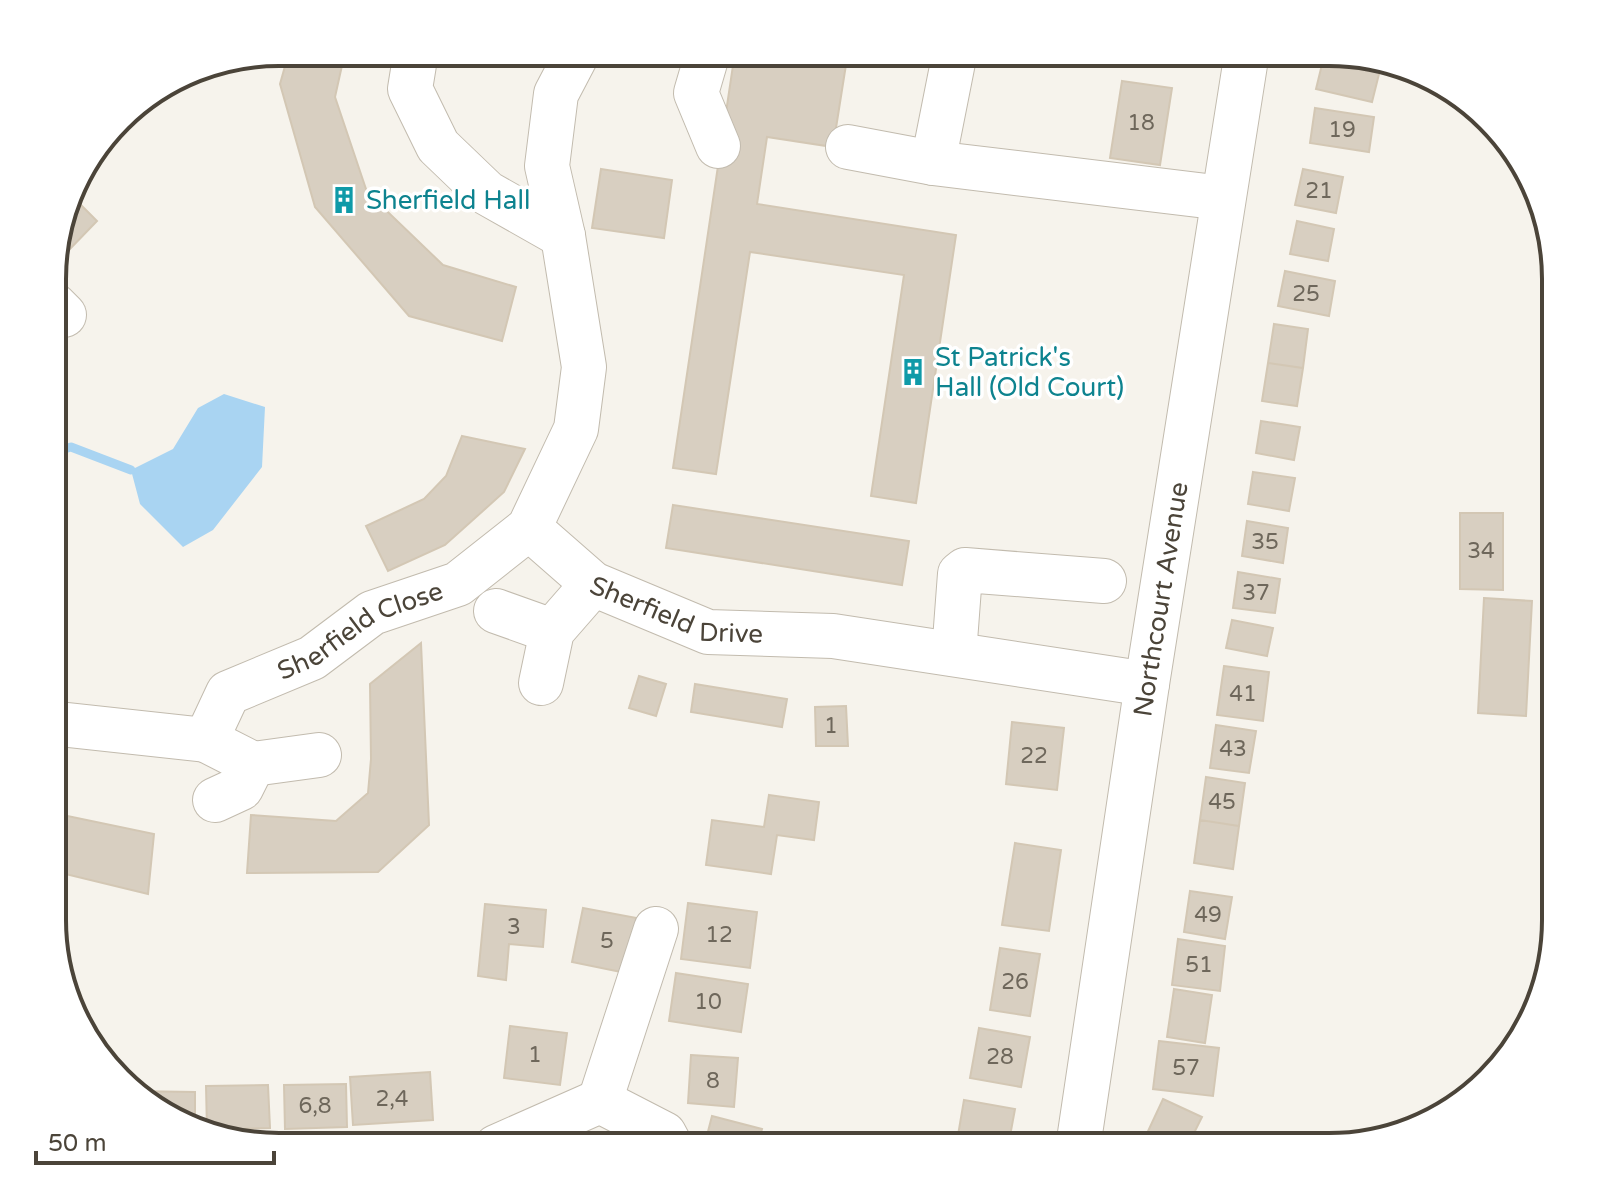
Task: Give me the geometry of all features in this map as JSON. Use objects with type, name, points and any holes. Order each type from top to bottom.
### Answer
[{"type":"street","points":[[414,66],[410,89],[438,146],[487,193],[563,236]]},
{"type":"street","points":[[529,528],[576,429],[584,367],[563,236],[547,166],[556,94],[571,66]]},
{"type":"street","points":[[933,163],[952,66]]},
{"type":"street","name":"Northcourt Avenue","points":[[1080,1133],[1245,66]]},
{"type":"street","points":[[702,72],[718,146]]},
{"type":"street","points":[[848,147],[933,163],[1223,198]]},
{"type":"street","name":"Sherfield Drive","points":[[529,528],[593,584],[708,632],[833,636],[1147,684]]},
{"type":"street","name":"Sherfield Close","points":[[206,740],[228,693],[312,658],[372,613],[458,584],[529,528]]},
{"type":"street","points":[[954,654],[960,574],[965,570],[1104,581]]},
{"type":"street","points":[[541,683],[552,631],[593,584]]},
{"type":"street","points":[[496,611],[552,631]]},
{"type":"street","points":[[68,725],[206,740],[253,764],[319,755]]},
{"type":"street","points":[[215,800],[241,788],[253,764]]},
{"type":"street","points":[[528,1133],[600,1101],[656,929]]},
{"type":"street","points":[[600,1101],[662,1133]]},
{"type":"water","points":[[224,394],[265,407],[262,467],[213,530],[183,547],[140,504],[131,470],[173,449],[198,408]]},
{"type":"building","name":"Sherfield Hall","points":[[285,66],[342,66],[335,97],[367,192],[443,265],[516,287],[502,341],[409,316],[315,207],[280,84]]},
{"type":"building","name":"St Patrick's Hall (Old Court)","points":[[733,66],[846,66],[833,147],[767,137],[757,204],[956,235],[916,503],[871,496],[904,275],[750,252],[716,474],[673,468]]},
{"type":"building","points":[[1322,66],[1379,72],[1372,102],[1316,89]]},
{"type":"building","points":[[1122,81],[1172,88],[1160,165],[1110,158]]},
{"type":"building","points":[[1315,108],[1374,117],[1369,152],[1310,143]]},
{"type":"building","points":[[601,169],[672,180],[664,238],[592,228]]},
{"type":"building","points":[[1303,169],[1343,177],[1336,213],[1295,205]]},
{"type":"building","points":[[80,204],[97,221],[68,251]]},
{"type":"building","points":[[1297,221],[1334,229],[1328,261],[1290,254]]},
{"type":"building","points":[[1285,271],[1335,281],[1329,316],[1278,306]]},
{"type":"building","points":[[1274,324],[1308,329],[1303,368],[1268,363]]},
{"type":"building","points":[[1268,363],[1303,368],[1297,406],[1262,401]]},
{"type":"building","points":[[1261,421],[1300,427],[1294,460],[1256,453]]},
{"type":"building","points":[[462,436],[525,449],[504,492],[445,545],[388,571],[366,526],[424,499],[446,476]]},
{"type":"building","points":[[1253,472],[1295,478],[1289,511],[1248,504]]},
{"type":"building","points":[[673,505],[909,541],[902,585],[666,548]]},
{"type":"building","points":[[1460,513],[1503,513],[1503,590],[1460,589]]},
{"type":"building","points":[[1247,521],[1288,528],[1283,563],[1242,556]]},
{"type":"building","points":[[1238,572],[1280,579],[1275,613],[1233,608]]},
{"type":"building","points":[[1484,598],[1532,601],[1526,716],[1478,713]]},
{"type":"building","points":[[1232,620],[1273,628],[1267,656],[1226,648]]},
{"type":"building","points":[[421,643],[429,825],[378,872],[247,873],[251,815],[336,821],[368,793],[370,684]]},
{"type":"building","points":[[1224,666],[1269,672],[1263,721],[1217,715]]},
{"type":"building","points":[[639,676],[666,684],[656,716],[629,708]]},
{"type":"building","points":[[695,684],[787,699],[782,727],[691,712]]},
{"type":"building","points":[[846,706],[848,746],[816,746],[815,707]]},
{"type":"building","points":[[1012,722],[1064,728],[1057,790],[1006,784]]},
{"type":"building","points":[[1216,725],[1256,731],[1249,773],[1210,768]]},
{"type":"building","points":[[1206,777],[1245,783],[1239,826],[1200,820]]},
{"type":"building","points":[[769,795],[819,802],[814,840],[777,835],[771,874],[706,865],[712,820],[764,827]]},
{"type":"building","points":[[66,816],[154,834],[148,894],[66,874]]},
{"type":"building","points":[[1200,820],[1239,826],[1233,869],[1194,863]]},
{"type":"building","points":[[1015,843],[1061,850],[1049,931],[1002,925]]},
{"type":"building","points":[[1190,891],[1232,897],[1225,939],[1184,932]]},
{"type":"building","points":[[688,903],[757,912],[750,968],[681,959]]},
{"type":"building","points":[[485,904],[546,910],[543,947],[509,944],[506,980],[478,976]]},
{"type":"building","points":[[583,908],[642,919],[631,974],[572,962]]},
{"type":"building","points":[[1178,939],[1225,946],[1220,991],[1172,985]]},
{"type":"building","points":[[1000,948],[1040,954],[1030,1016],[990,1010]]},
{"type":"building","points":[[676,973],[748,984],[741,1032],[669,1021]]},
{"type":"building","points":[[1174,989],[1212,995],[1205,1043],[1167,1037]]},
{"type":"building","points":[[510,1026],[567,1033],[560,1085],[504,1078]]},
{"type":"building","points":[[979,1028],[1030,1037],[1021,1087],[970,1078]]},
{"type":"building","points":[[1159,1041],[1219,1048],[1213,1096],[1153,1089]]},
{"type":"building","points":[[691,1055],[738,1058],[734,1107],[688,1103]]},
{"type":"building","points":[[430,1072],[433,1120],[353,1125],[350,1077]]},
{"type":"building","points":[[346,1084],[347,1127],[285,1129],[284,1085]]},
{"type":"building","points":[[268,1085],[270,1128],[238,1129],[207,1120],[206,1086]]},
{"type":"building","points":[[153,1091],[195,1092],[195,1115]]},
{"type":"building","points":[[1163,1099],[1202,1117],[1194,1133],[1147,1133]]},
{"type":"building","points":[[964,1100],[1015,1109],[1011,1133],[958,1133]]},
{"type":"building","points":[[712,1116],[762,1129],[761,1133],[708,1133]]},
{"type":"waterway","points":[[66,448],[71,447],[131,470]]},
{"type":"place","name":"Sherfield Hall","points":[[344,200]]},
{"type":"place","name":"St Patrick's Hall (Old Court)","points":[[913,372]]}]
